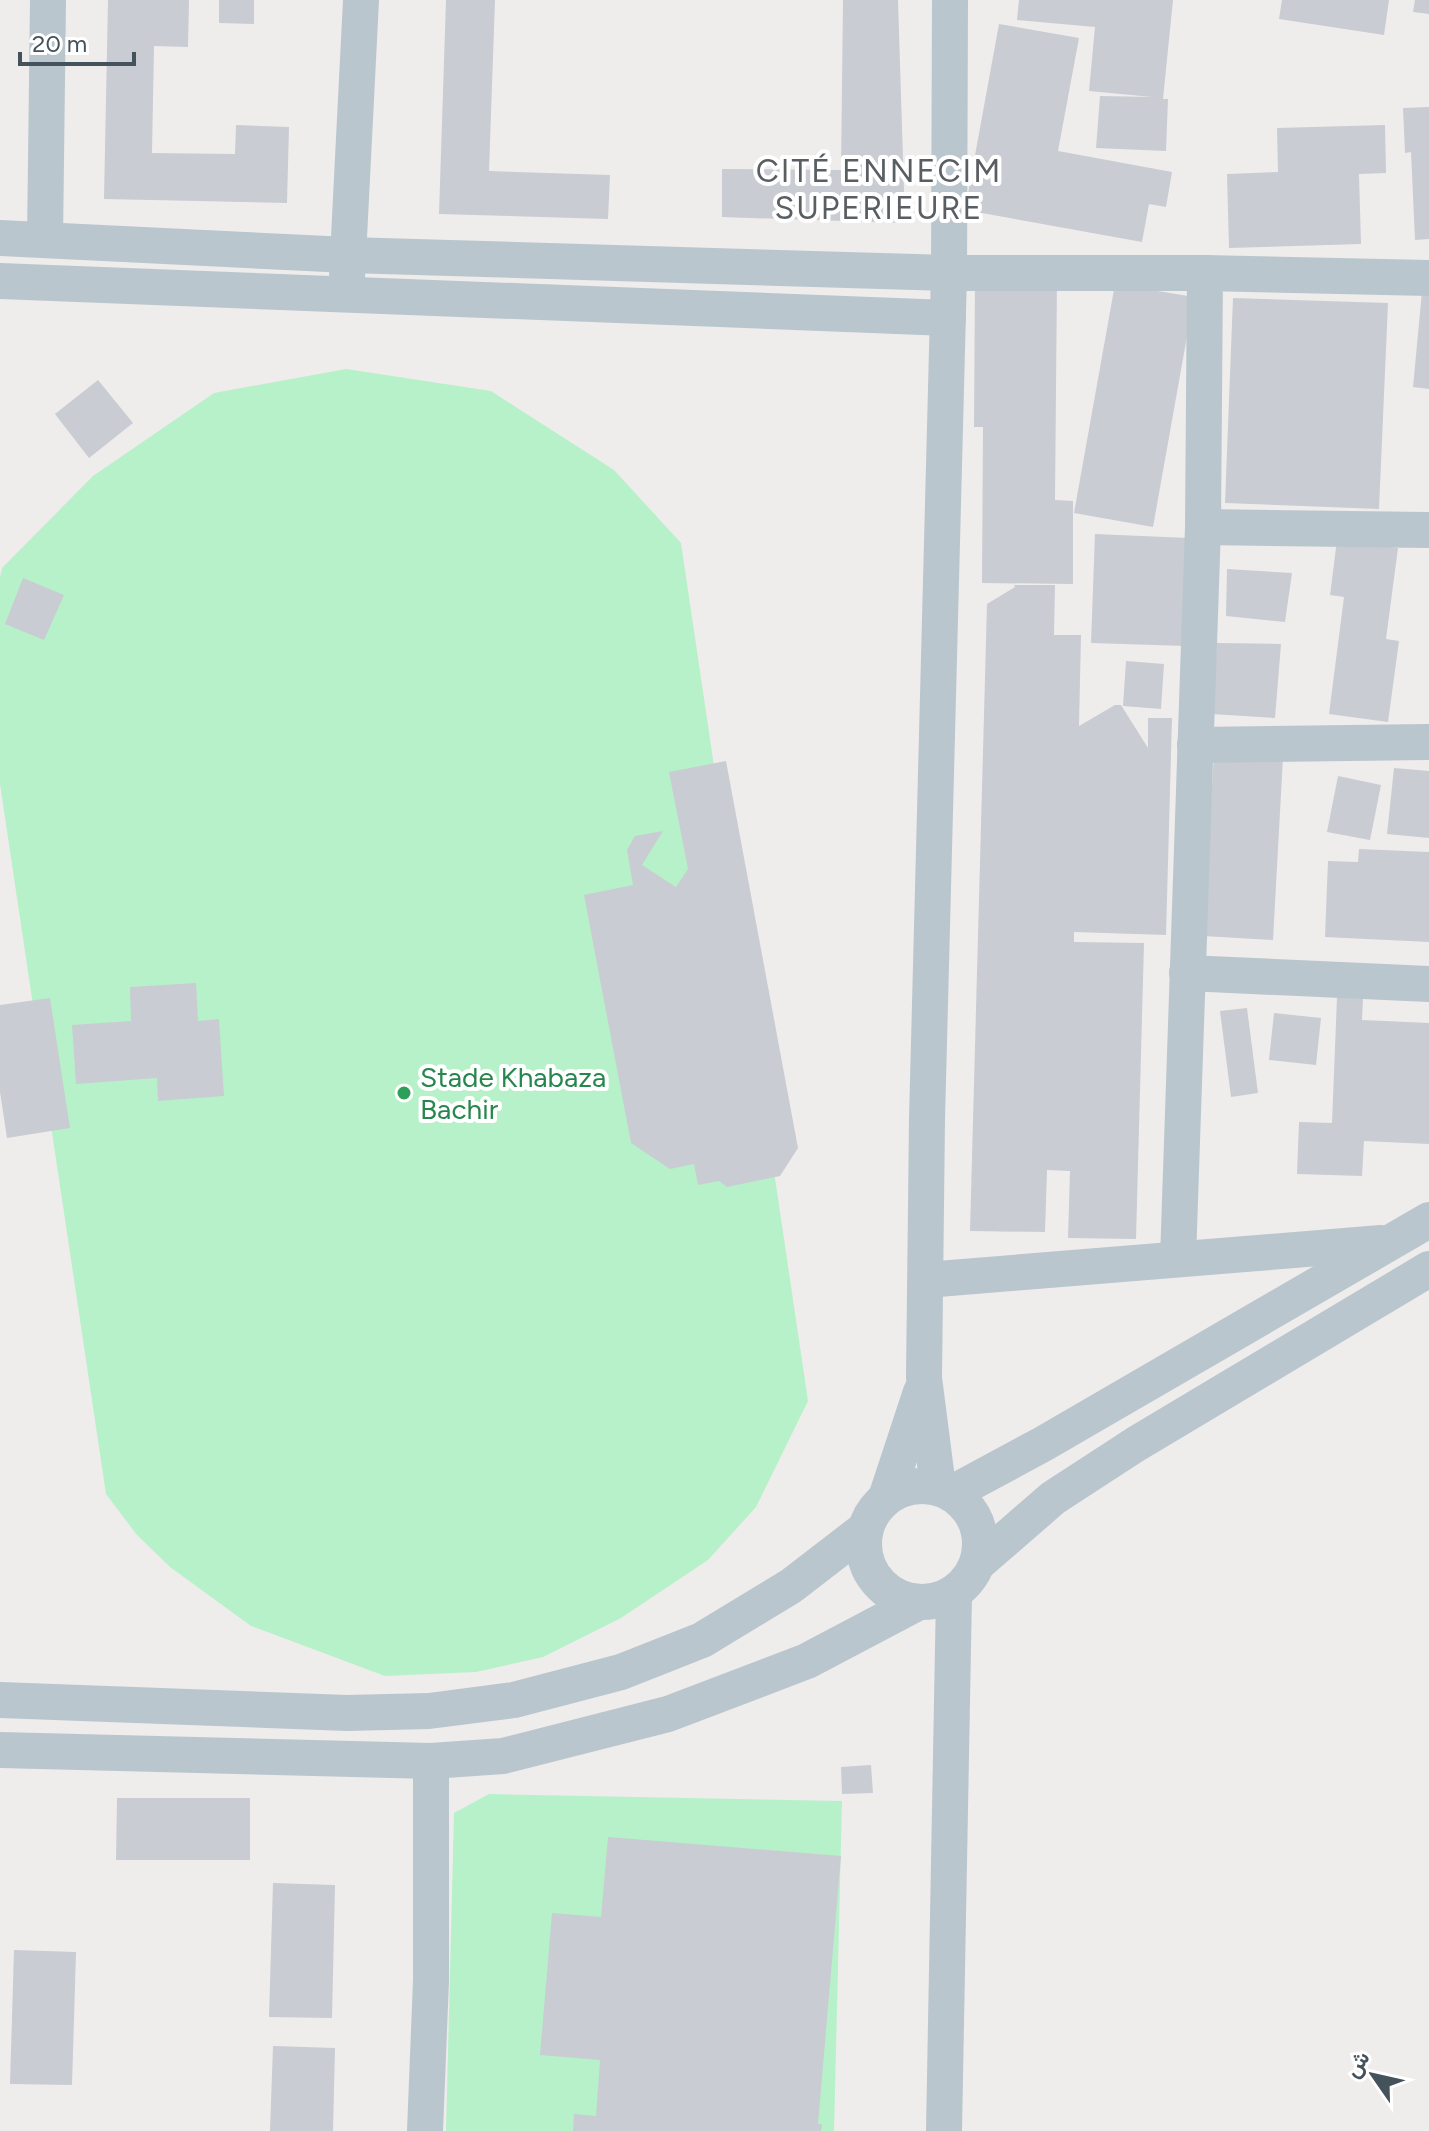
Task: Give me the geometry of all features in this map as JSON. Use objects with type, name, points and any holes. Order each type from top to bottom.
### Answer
[{"type":"street","points":[[45,240],[48,0]]},
{"type":"street","points":[[346,295],[361,0]]},
{"type":"street","points":[[950,0],[949,273],[927,1119],[924,1378],[945,1490],[974,1516],[981,1548],[968,1581],[954,1594],[936,1601],[917,1603],[898,1598],[880,1586],[869,1569],[864,1550],[865,1529],[873,1512],[886,1498],[910,1486],[945,1490],[1022,1456],[1429,1220]]},
{"type":"street","points":[[0,238],[348,255],[949,273],[1205,273],[1429,278]]},
{"type":"street","points":[[1178,1259],[1203,527],[1205,273]]},
{"type":"street","points":[[0,281],[948,318]]},
{"type":"street","points":[[1203,527],[1429,530]]},
{"type":"street","points":[[1195,745],[1429,742]]},
{"type":"street","points":[[1187,973],[1429,984]]},
{"type":"street","points":[[926,1280],[1391,1242]]},
{"type":"street","points":[[977,1564],[1053,1498],[1136,1444],[1429,1269]]},
{"type":"street","points":[[886,1498],[924,1378]]},
{"type":"street","points":[[0,1700],[347,1713],[429,1711],[514,1700],[621,1672],[702,1640],[791,1586],[865,1529]]},
{"type":"street","points":[[944,2131],[954,1594]]},
{"type":"street","points":[[0,1750],[431,1761],[503,1756],[668,1714],[807,1661],[917,1603]]},
{"type":"street","points":[[425,2131],[431,1994],[431,1761]]},
{"type":"green space","name":"Stade Khabaza Bachir","points":[[346,369],[491,391],[614,470],[681,543],[808,1401],[756,1507],[708,1560],[621,1618],[543,1657],[476,1672],[385,1676],[251,1626],[170,1567],[137,1535],[106,1494],[0,784],[2,568],[93,476],[214,393]]},
{"type":"green space","points":[[489,1794],[842,1801],[834,2131],[446,2131],[454,1813]]},
{"type":"building","points":[[108,0],[189,0],[188,47],[154,46],[152,153],[235,154],[236,125],[289,127],[287,203],[104,199]]},
{"type":"building","points":[[219,0],[254,0],[254,24],[219,23]]},
{"type":"building","points":[[446,0],[495,0],[489,171],[610,175],[608,219],[439,214]]},
{"type":"building","points":[[843,0],[898,0],[905,223],[722,217],[722,169],[841,170]]},
{"type":"building","points":[[1019,0],[1173,0],[1163,99],[1168,99],[1166,151],[1096,148],[1100,96],[1152,97],[1089,91],[1095,27],[1017,20]]},
{"type":"building","points":[[1282,0],[1389,0],[1384,35],[1279,19]]},
{"type":"building","points":[[1415,0],[1429,0],[1429,14],[1413,12]]},
{"type":"building","points":[[999,24],[1079,38],[1058,151],[1172,172],[1166,207],[1149,204],[1142,242],[965,210]]},
{"type":"building","points":[[1429,107],[1429,239],[1415,240],[1411,152],[1405,153],[1403,108]]},
{"type":"building","points":[[1385,125],[1386,173],[1359,174],[1361,244],[1229,248],[1227,174],[1278,172],[1277,128]]},
{"type":"building","points":[[975,279],[1057,279],[1055,500],[1073,501],[1073,584],[982,583],[983,427],[974,427]]},
{"type":"building","points":[[1115,284],[1194,297],[1153,527],[1074,513]]},
{"type":"building","points":[[1422,291],[1429,292],[1429,389],[1413,387]]},
{"type":"building","points":[[1233,298],[1388,303],[1379,509],[1225,503]]},
{"type":"building","points":[[98,380],[133,423],[89,458],[55,414]]},
{"type":"building","points":[[1095,534],[1189,538],[1186,646],[1091,643]]},
{"type":"building","points":[[1337,540],[1398,548],[1386,639],[1399,641],[1388,722],[1329,714],[1344,597],[1330,595]]},
{"type":"building","points":[[1227,569],[1292,573],[1285,622],[1226,616]]},
{"type":"building","points":[[23,578],[64,595],[44,640],[5,624]]},
{"type":"building","points":[[1014,585],[1055,585],[1054,635],[1081,635],[1079,726],[1115,705],[1121,705],[1148,748],[1148,718],[1172,718],[1166,935],[1074,932],[1074,942],[1144,943],[1136,1239],[1068,1238],[1070,1171],[1047,1170],[1045,1232],[970,1231],[987,604]]},
{"type":"building","points":[[1217,643],[1281,644],[1275,718],[1211,714]]},
{"type":"building","points":[[1126,661],[1164,664],[1161,709],[1123,706]]},
{"type":"building","points":[[1214,754],[1283,757],[1273,940],[1203,936]]},
{"type":"building","points":[[726,761],[798,1148],[780,1176],[727,1187],[719,1181],[698,1185],[694,1164],[670,1169],[631,1143],[584,895],[633,885],[627,850],[635,836],[663,831],[642,865],[676,887],[688,869],[669,772]]},
{"type":"building","points":[[1394,768],[1429,771],[1429,838],[1387,834]]},
{"type":"building","points":[[1338,776],[1381,785],[1370,840],[1327,832]]},
{"type":"building","points":[[1359,849],[1429,852],[1429,942],[1325,937],[1328,861],[1358,862]]},
{"type":"building","points":[[196,983],[198,1021],[219,1019],[224,1096],[158,1101],[157,1078],[76,1084],[72,1025],[131,1021],[130,987]]},
{"type":"building","points":[[1337,997],[1363,998],[1362,1020],[1429,1023],[1429,1144],[1364,1141],[1362,1176],[1297,1174],[1299,1122],[1332,1123]]},
{"type":"building","points":[[50,998],[70,1128],[7,1138],[0,1092],[0,1005]]},
{"type":"building","points":[[1247,1008],[1258,1093],[1231,1097],[1220,1011]]},
{"type":"building","points":[[1274,1013],[1321,1018],[1316,1065],[1269,1060]]},
{"type":"building","points":[[871,1765],[873,1793],[842,1794],[841,1767]]},
{"type":"building","points":[[117,1798],[250,1798],[250,1860],[116,1860]]},
{"type":"building","points":[[608,1837],[841,1856],[818,2124],[822,2124],[821,2131],[573,2131],[574,2114],[596,2116],[600,2060],[540,2055],[552,1913],[601,1917]]},
{"type":"building","points":[[273,1883],[335,1885],[332,2018],[269,2017]]},
{"type":"building","points":[[14,1950],[76,1952],[72,2085],[10,2084]]},
{"type":"building","points":[[273,2046],[335,2048],[333,2131],[270,2131]]},
{"type":"place","name":"Stade Khabaza Bachir","points":[[404,1093]]},
{"type":"district","name":"CITÉ ENNECIM SUPERIEURE","points":[[879,190]]}]
